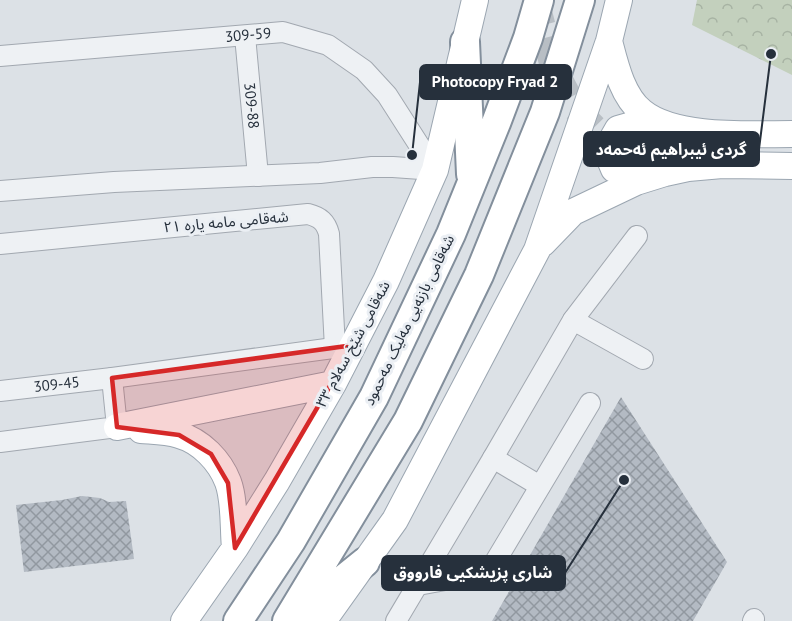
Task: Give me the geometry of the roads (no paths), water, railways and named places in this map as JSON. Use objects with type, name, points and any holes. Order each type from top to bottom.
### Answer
[{"type":"highway","name":"شەقامی بازنەیی مەلیک مەحمود","points":[[238,621],[291,541],[374,397],[451,234],[528,38],[539,0]]},
{"type":"highway","points":[[287,621],[408,421],[479,275],[545,112],[580,0]]},
{"type":"highway","points":[[465,42],[471,183]]},
{"type":"highway","points":[[292,621],[365,562]]},
{"type":"main road","name":"شەقامی شێخ سەلام ٣٣","points":[[184,621],[277,481],[333,384],[345,346],[386,281],[435,170],[475,0]]},
{"type":"main road","points":[[323,621],[395,520],[537,250],[609,41],[619,0]]},
{"type":"main road","points":[[609,41],[616,69],[628,93],[640,111],[654,120],[703,132],[792,134]]},
{"type":"main road","points":[[665,173],[623,173],[615,169],[609,157],[610,143],[618,129],[632,125],[671,126]]},
{"type":"main road","points":[[703,147],[792,148]]},
{"type":"main road","points":[[537,250],[573,212],[628,185],[688,168],[722,165],[792,166]]},
{"type":"main road","points":[[117,427],[333,384]]},
{"type":"main road","points":[[117,427],[179,435],[200,445],[211,454],[228,483],[232,506],[234,548]]},
{"type":"street","name":"309-59","points":[[0,56],[283,32],[328,45],[364,70],[387,95],[435,170]]},
{"type":"street","name":"309-88","points":[[245,36],[258,176]]},
{"type":"street","points":[[0,191],[114,182],[320,173],[372,167],[393,166],[435,170]]},
{"type":"street","name":"شەقامی مامە یارە ٢١","points":[[0,244],[308,214],[316,216],[323,221],[329,234],[345,346]]},
{"type":"street","points":[[396,621],[573,320],[637,236]]},
{"type":"street","points":[[573,320],[643,359]]},
{"type":"street","name":"309-45","points":[[0,391],[345,346]]},
{"type":"street","points":[[0,442],[117,427],[112,378]]},
{"type":"street","points":[[418,585],[489,572],[590,404]]},
{"type":"street","points":[[493,458],[540,486]]},
{"type":"tunnel","points":[[536,0],[553,67],[575,108],[595,128],[633,148],[703,147]]},
{"type":"place","name":"گردی ئیبراھیم ئەحمەد","points":[[771,54]]},
{"type":"place","name":"Photocopy Fryad 2","points":[[412,155]]},
{"type":"place","name":"شاری پزیشکیی فارووق","points":[[624,480]]}]
